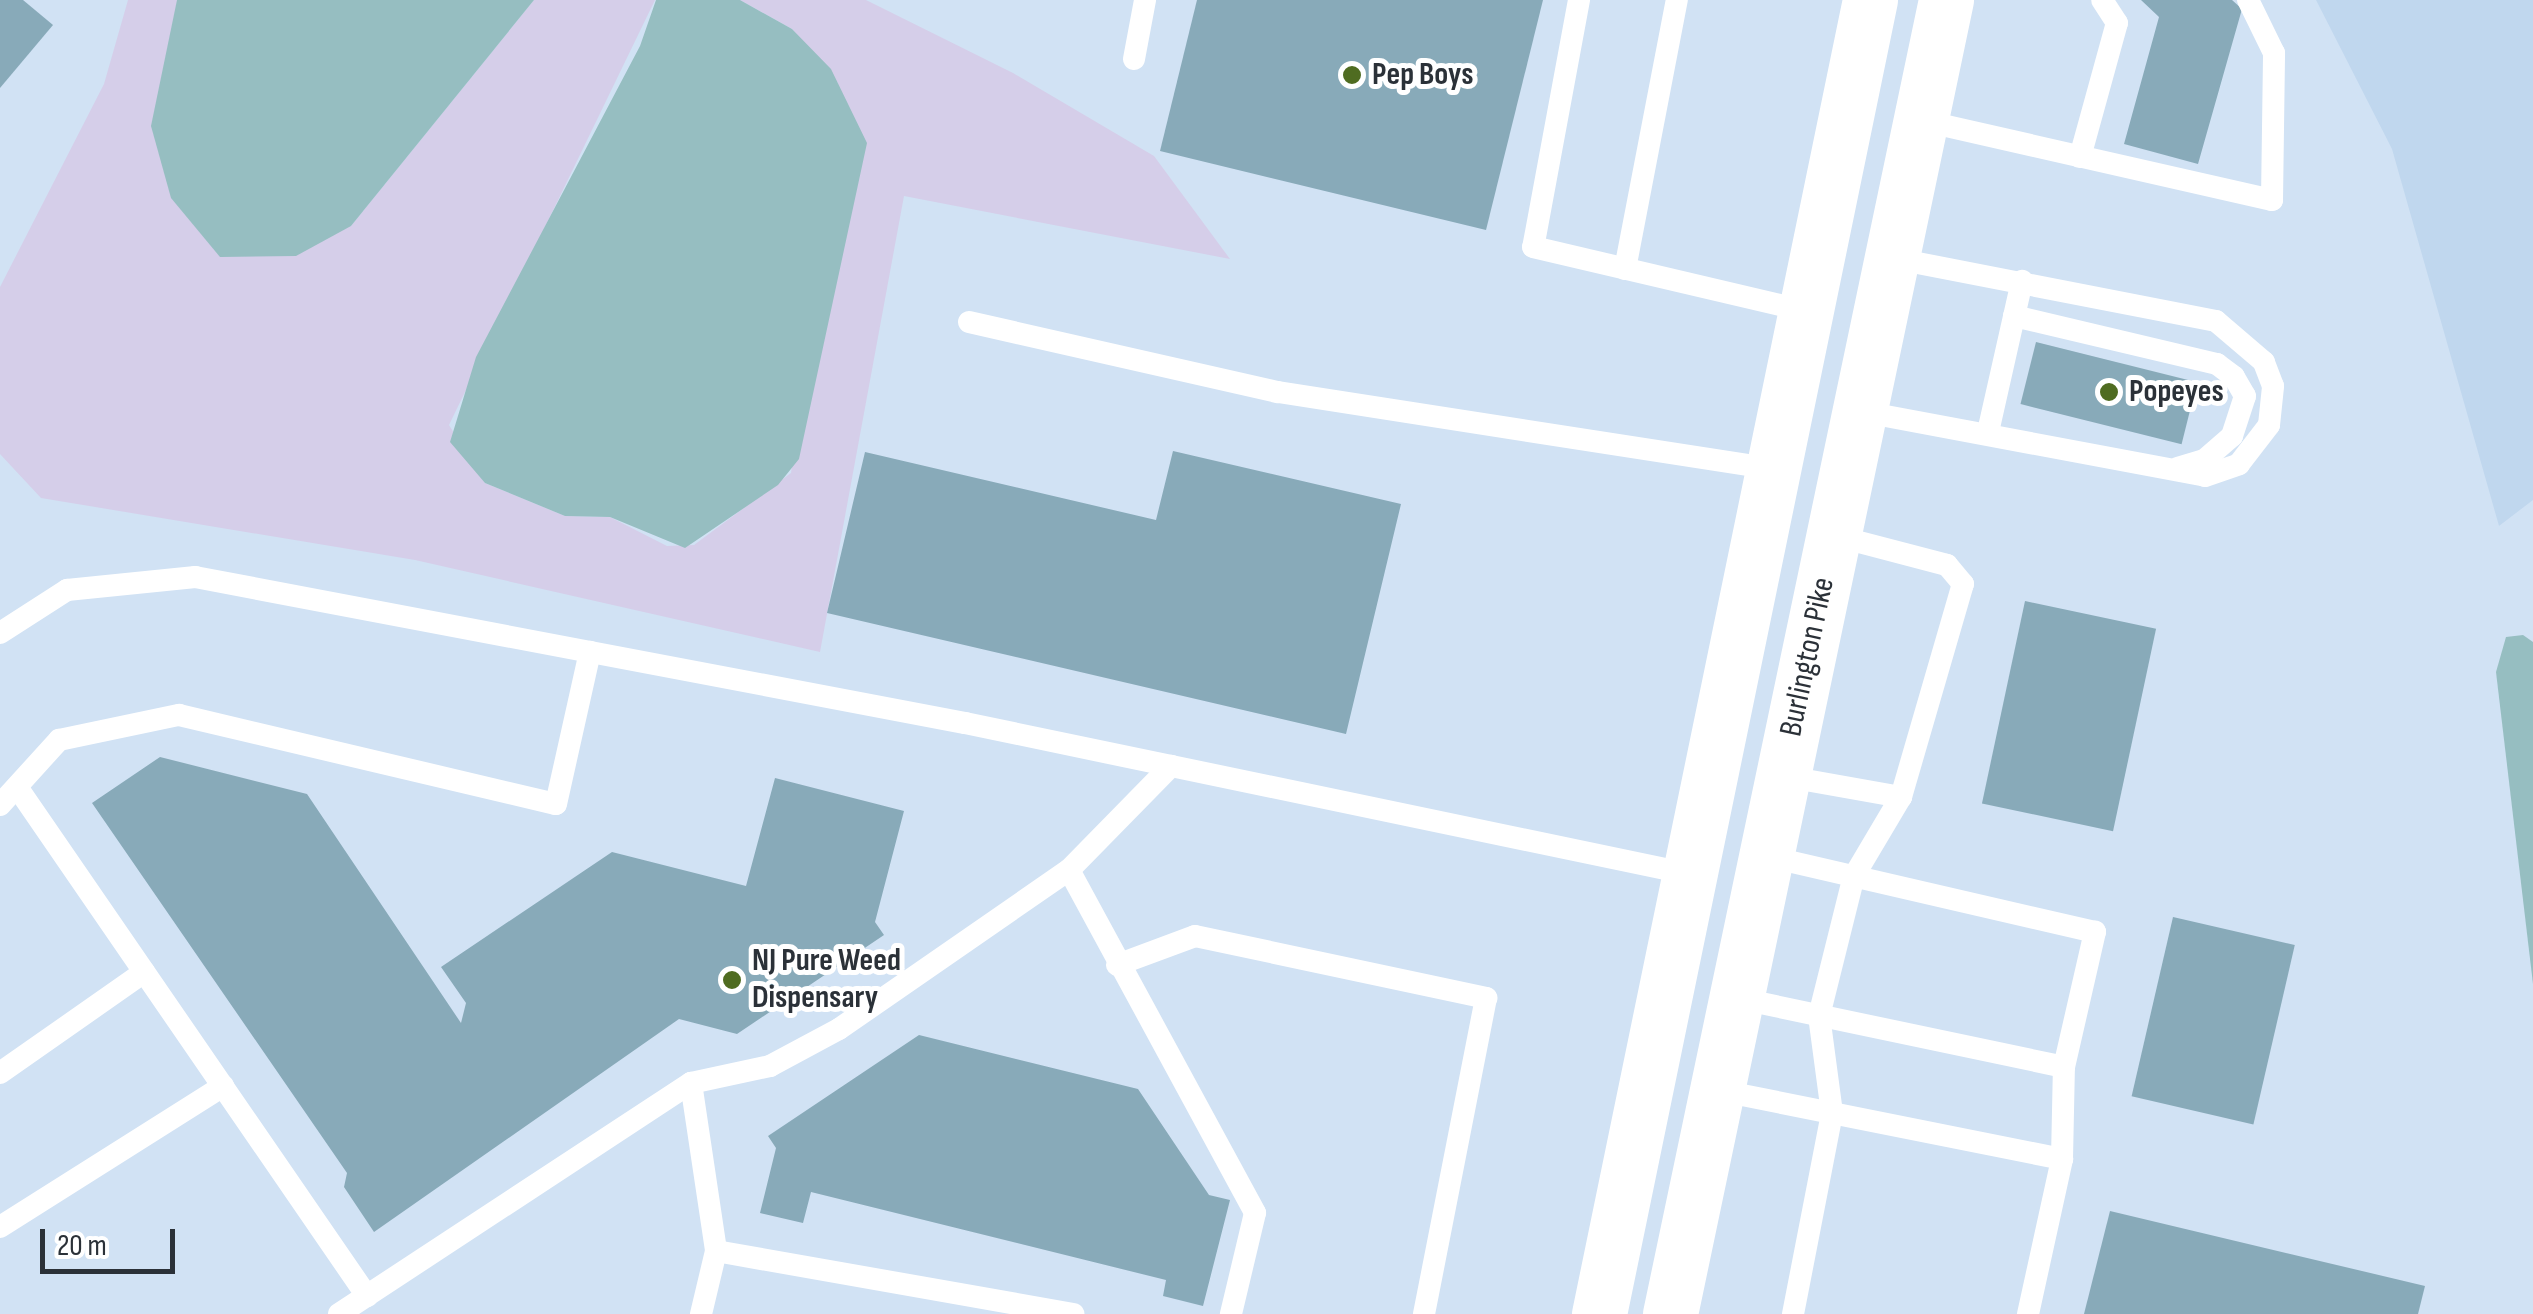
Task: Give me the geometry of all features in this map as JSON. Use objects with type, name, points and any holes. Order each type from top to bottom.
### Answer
[{"type":"highway","points":[[1599,1314],[1870,0]]},
{"type":"highway","name":"Burlington Pike","points":[[1670,1314],[1946,0]]},
{"type":"lane","points":[[1134,58],[1145,0]]},
{"type":"lane","points":[[1579,0],[1534,247],[1806,311]]},
{"type":"lane","points":[[1625,269],[1677,0]]},
{"type":"lane","points":[[2080,157],[2117,24],[2102,0]]},
{"type":"lane","points":[[1920,120],[2272,200],[2274,53],[2248,0]]},
{"type":"lane","points":[[1859,411],[1988,432],[2170,470],[2222,474],[2250,452],[2269,424],[2274,386],[2264,362],[2216,321],[1892,258]]},
{"type":"lane","points":[[1988,432],[2022,281]]},
{"type":"lane","points":[[2014,316],[2217,364],[2234,377],[2245,396],[2232,436],[2204,460],[2170,470]]},
{"type":"lane","points":[[968,322],[1278,392],[1773,469]]},
{"type":"lane","points":[[1792,1314],[1832,1113],[1819,1016],[1854,876],[1901,797],[1963,584],[1947,565],[1834,535]]},
{"type":"lane","points":[[2,629],[67,590],[195,577],[1170,766],[1690,874]]},
{"type":"lane","points":[[0,805],[59,740],[178,715],[556,804],[590,652]]},
{"type":"lane","points":[[340,1314],[690,1083],[770,1066],[839,1029],[1070,870],[1170,766]]},
{"type":"lane","points":[[1783,776],[1901,797]]},
{"type":"lane","points":[[16,786],[367,1296]]},
{"type":"lane","points":[[1766,856],[2095,932],[2064,1068],[2062,1159],[2028,1314]]},
{"type":"lane","points":[[1070,870],[1117,965],[1255,1213],[1231,1314]]},
{"type":"lane","points":[[1117,965],[1195,936],[1486,998],[1424,1314]]},
{"type":"lane","points":[[0,1072],[144,972]]},
{"type":"lane","points":[[1736,998],[2064,1068]]},
{"type":"lane","points":[[690,1083],[716,1251],[701,1314]]},
{"type":"lane","points":[[0,1228],[223,1086]]},
{"type":"lane","points":[[1717,1090],[2062,1159]]},
{"type":"lane","points":[[716,1251],[1073,1314]]},
{"type":"shaded area","points":[[128,0],[177,0],[175,23],[351,226],[534,0],[655,0],[449,425],[485,483],[565,516],[610,517],[667,546],[694,545],[791,473],[838,83],[792,29],[740,0],[866,0],[1013,73],[1154,156],[1230,259],[904,196],[820,652],[415,560],[41,498],[0,454],[0,287],[104,84]]},
{"type":"shaded area","points":[[177,0],[534,0],[351,226],[296,256],[220,257],[171,198],[151,126]]},
{"type":"shaded area","points":[[656,0],[740,0],[792,29],[831,69],[867,143],[799,459],[778,485],[685,548],[610,517],[565,516],[485,483],[450,442],[476,357],[640,46]]},
{"type":"shaded area","points":[[2316,0],[2533,0],[2533,500],[2499,526],[2392,149]]},
{"type":"shaded area","points":[[2523,635],[2533,642],[2533,984],[2496,672],[2506,637]]},
{"type":"building","points":[[0,0],[23,0],[53,25],[0,88]]},
{"type":"building","name":"Pep Boys","points":[[1197,0],[1543,0],[1486,230],[1160,151]]},
{"type":"building","points":[[2141,0],[2232,0],[2242,9],[2198,164],[2124,144],[2159,17]]},
{"type":"building","name":"Popeyes","points":[[2036,342],[2197,382],[2182,444],[2021,404]]},
{"type":"building","points":[[1173,451],[1401,504],[1346,734],[827,613],[865,452],[1156,520]]},
{"type":"building","points":[[2025,601],[2156,629],[2113,831],[1982,803]]},
{"type":"building","points":[[160,757],[307,794],[461,1023],[466,1003],[441,967],[612,852],[746,886],[775,778],[904,811],[875,922],[884,935],[737,1034],[679,1019],[374,1232],[344,1187],[347,1173],[92,803]]},
{"type":"building","points":[[2173,917],[2295,945],[2253,1124],[2132,1096]]},
{"type":"building","points":[[919,1035],[1138,1089],[1209,1195],[1230,1200],[1203,1306],[1163,1296],[1166,1280],[811,1192],[803,1223],[760,1213],[776,1148],[768,1136]]},
{"type":"building","points":[[2110,1211],[2425,1286],[2418,1314],[2084,1314]]},
{"type":"place","name":"Pep Boys","points":[[1352,75]]},
{"type":"place","name":"Popeyes","points":[[2109,392]]},
{"type":"place","name":"NJ Pure Weed Dispensary","points":[[732,980]]}]
